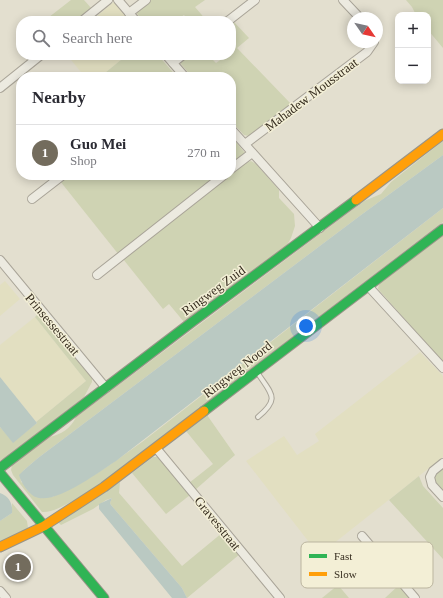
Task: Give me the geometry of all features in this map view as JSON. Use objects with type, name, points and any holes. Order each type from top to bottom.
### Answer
[{"type":"street","points":[[88,16],[108,0]]},
{"type":"street","points":[[118,0],[132,16]]},
{"type":"street","points":[[129,13],[146,0]]},
{"type":"street","points":[[234,16],[255,0]]},
{"type":"street","points":[[343,0],[354,12]]},
{"type":"street","name":"Mahadew Mousstraat","points":[[244,144],[367,52],[370,48]]},
{"type":"street","points":[[19,72],[34,60]]},
{"type":"street","points":[[170,60],[180,72]]},
{"type":"street","points":[[172,63],[176,60]]},
{"type":"street","points":[[0,88],[16,75]]},
{"type":"street","name":"Ringweg Zuid","points":[[0,468],[443,134]]},
{"type":"street","points":[[236,135],[320,228]]},
{"type":"street","points":[[236,165],[252,153]]},
{"type":"street","points":[[32,199],[57,180]]},
{"type":"street","points":[[97,275],[218,180]]},
{"type":"street","name":"Ringweg Noord","points":[[0,547],[44,526],[104,487],[443,229]]},
{"type":"street","name":"Prinsessestraat","points":[[0,260],[106,388]]},
{"type":"street","points":[[368,286],[443,368]]},
{"type":"street","name":"Gravesstraat","points":[[156,448],[280,598]]},
{"type":"street","points":[[443,463],[433,471],[430,477],[432,485],[443,497]]},
{"type":"street","points":[[3,476],[104,598]]},
{"type":"street","points":[[362,536],[367,542]]},
{"type":"street","points":[[406,588],[415,598]]},
{"type":"street","points":[[0,591],[6,598]]},
{"type":"lane","points":[[256,370],[271,395],[272,401],[269,408],[258,417]]},
{"type":"shaded area","points":[[114,2],[126,16],[97,16]]},
{"type":"shaded area","points":[[71,60],[121,60],[106,72],[81,72]]},
{"type":"shaded area","points":[[443,155],[443,208],[116,461],[79,485],[57,495],[47,498],[39,498],[33,496],[28,491],[19,475],[38,458]]},
{"type":"shaded area","points":[[5,281],[20,299],[0,316],[0,285]]},
{"type":"shaded area","points":[[35,317],[86,381],[36,422],[0,377],[0,345]]},
{"type":"shaded area","points":[[420,352],[443,376],[443,457],[335,542],[309,542],[246,461],[284,436],[297,455],[319,441],[315,434]]},
{"type":"shaded area","points":[[0,377],[37,423],[13,443],[0,427]]},
{"type":"shaded area","points":[[0,493],[8,498],[11,504],[12,513],[0,521]]},
{"type":"shaded area","points":[[112,498],[110,503],[111,505],[182,588],[187,598],[172,598],[99,509],[99,504]]},
{"type":"green space","points":[[71,0],[84,0],[92,9],[83,16],[50,16]]},
{"type":"green space","points":[[150,0],[205,0],[195,7],[203,16],[139,16],[136,12]]},
{"type":"green space","points":[[406,0],[443,0],[443,48],[431,34],[431,12],[414,12]]},
{"type":"green space","points":[[236,24],[249,38],[237,48],[292,105],[249,136],[244,135],[236,126],[236,72],[188,72],[181,64],[181,61],[213,60],[216,63],[220,60],[236,60]]},
{"type":"green space","points":[[121,60],[162,60],[173,72],[106,72]]},
{"type":"green space","points":[[443,141],[443,155],[38,458],[20,475],[21,482],[52,497],[98,472],[142,442],[443,208],[443,222],[105,480],[65,505],[48,512],[42,512],[13,475],[11,470],[12,465],[49,437],[58,435],[65,430],[76,417],[364,201],[381,194],[391,182]]},
{"type":"green space","points":[[236,142],[245,153],[244,157],[236,163]]},
{"type":"green space","points":[[251,161],[256,164],[279,190],[279,198],[294,214],[295,226],[291,238],[286,247],[184,322],[169,304],[163,309],[123,259],[224,180],[236,180],[236,171]]},
{"type":"green space","points":[[61,180],[214,180],[119,255],[60,181]]},
{"type":"green space","points":[[443,235],[443,362],[378,289],[379,284]]},
{"type":"green space","points":[[39,313],[92,378],[92,382],[84,397],[4,459],[0,460],[0,427],[13,442],[86,381],[35,317]]},
{"type":"green space","points":[[207,415],[235,455],[195,490],[189,483],[213,464],[186,431]]},
{"type":"green space","points":[[153,457],[157,457],[161,460],[190,495],[166,514],[132,473]]},
{"type":"green space","points":[[443,467],[443,500],[430,479]]},
{"type":"green space","points":[[419,476],[423,486],[443,508],[443,559],[433,548],[433,542],[427,542],[389,500]]},
{"type":"green space","points":[[120,482],[119,493],[182,566],[222,533],[240,554],[187,598],[182,588],[111,505],[110,503],[112,498],[61,525],[58,522]]},
{"type":"green space","points":[[12,503],[27,521],[28,528],[0,544],[0,521],[12,513]]},
{"type":"green space","points":[[334,588],[341,588],[349,598],[322,598]]},
{"type":"green space","points":[[396,588],[402,588],[410,598],[385,598]]},
{"type":"traffic: fast","points":[[0,468],[356,200]]},
{"type":"traffic: fast","points":[[204,411],[443,229]]},
{"type":"traffic: fast","points":[[0,473],[104,598]]},
{"type":"traffic: slow","points":[[356,200],[443,134]]},
{"type":"traffic: slow","points":[[0,547],[44,526],[104,487],[204,411]]},
{"type":"place","name":"Guo Mei","points":[[18,567]]}]
